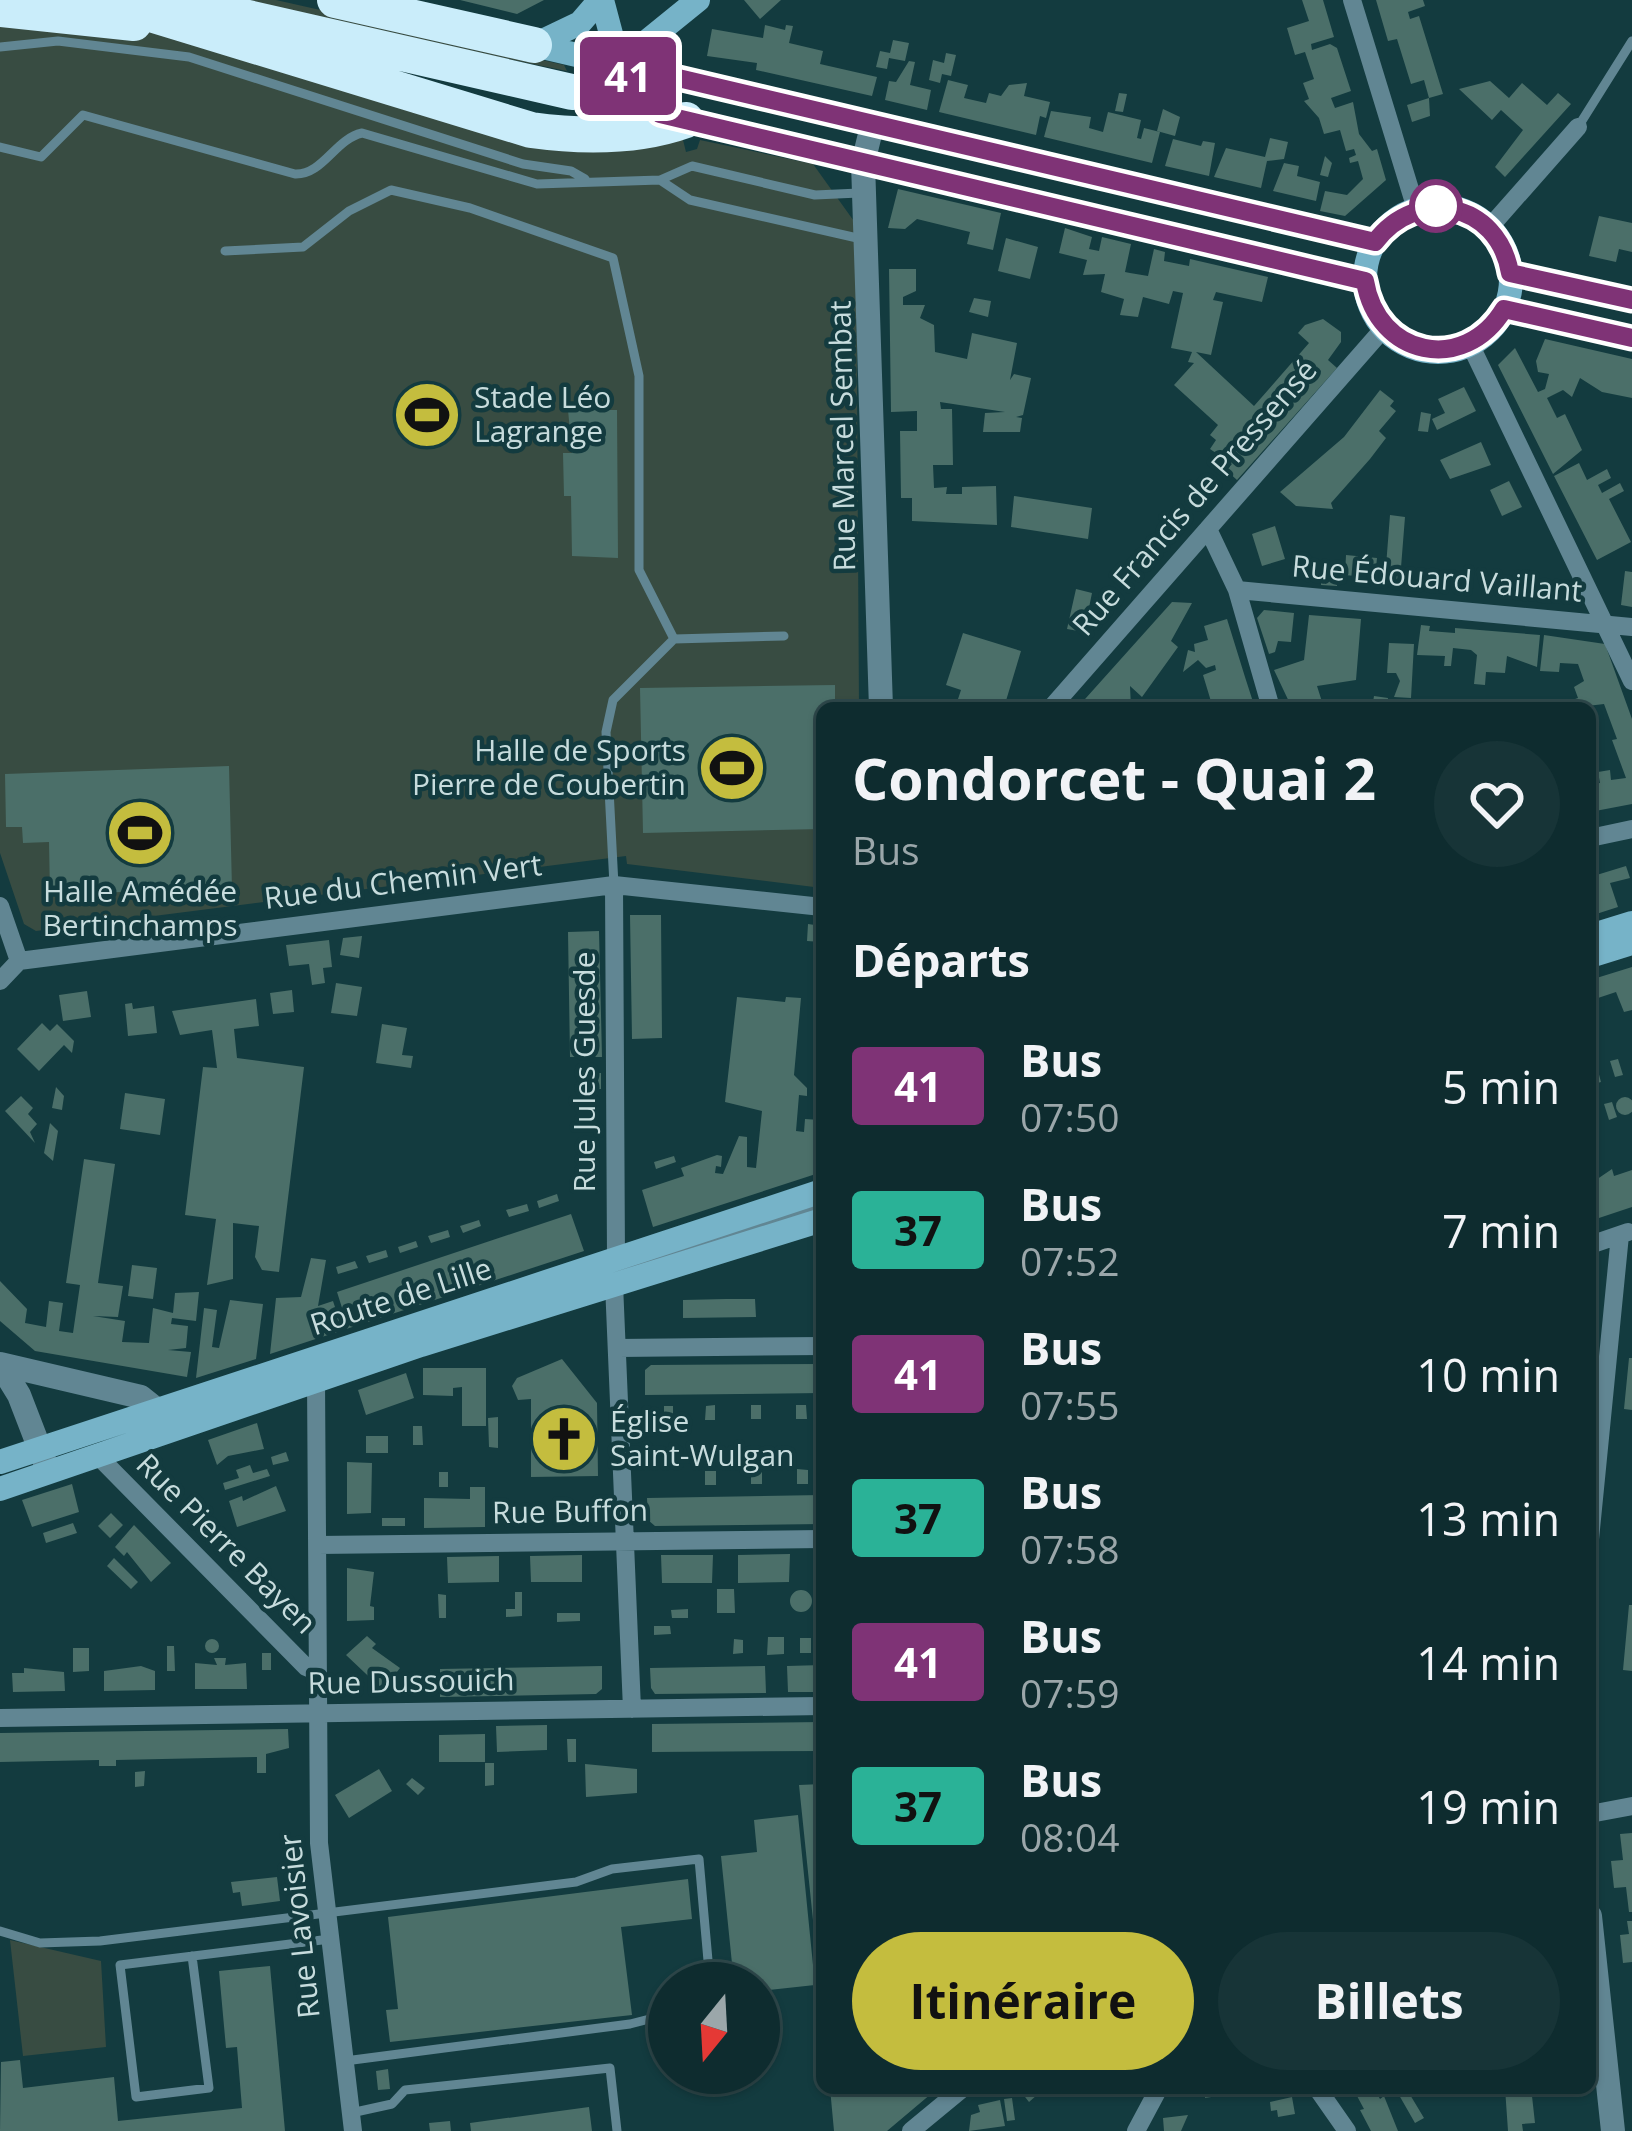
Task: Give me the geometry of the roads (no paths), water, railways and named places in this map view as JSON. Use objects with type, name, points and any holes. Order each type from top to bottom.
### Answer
[{"type":"highway","points":[[105,0],[480,116],[574,136],[665,128],[673,117]]},
{"type":"highway","points":[[168,0],[572,92]]},
{"type":"highway","points":[[335,0],[534,45]]},
{"type":"highway","points":[[0,9],[202,32]]},
{"type":"highway","points":[[480,116],[513,114],[572,92]]},
{"type":"main road","points":[[572,92],[619,64],[698,0]]},
{"type":"main road","points":[[534,45],[596,8],[619,64],[673,117]]},
{"type":"main road","points":[[534,45],[974,152],[1375,242]]},
{"type":"main road","points":[[572,92],[1365,281]]},
{"type":"main road","points":[[1455,208],[1490,228],[1507,256],[1510,273],[1504,309],[1470,344],[1434,352],[1399,340],[1384,328],[1365,281],[1375,242],[1385,228],[1416,209],[1455,208]]},
{"type":"main road","points":[[1510,273],[1632,300]]},
{"type":"main road","points":[[1504,309],[1632,338]]},
{"type":"main road","points":[[1596,934],[1632,923]]},
{"type":"main road","points":[[1596,954],[1632,943]]},
{"type":"main road","name":"Route de Lille","points":[[0,1462],[96,1454],[151,1425],[316,1380],[559,1302],[615,1271],[816,1193]]},
{"type":"main road","name":"Route de Lille","points":[[0,1489],[44,1461],[498,1297],[816,1221]]},
{"type":"street","points":[[1352,0],[1416,209]]},
{"type":"street","name":"Rue Marcel Sembat","points":[[872,126],[863,163],[881,702]]},
{"type":"street","points":[[1490,228],[1578,128]]},
{"type":"street","name":"Rue Francis de Pressensé","points":[[1056,702],[1384,328]]},
{"type":"street","points":[[1470,344],[1610,625],[1632,680]]},
{"type":"street","points":[[1208,529],[1237,590],[1269,702]]},
{"type":"street","name":"Rue Édouard Vaillant","points":[[1237,590],[1632,627]]},
{"type":"street","points":[[1596,837],[1632,829]]},
{"type":"street","name":"Rue du Chemin Vert","points":[[19,961],[614,885],[816,907]]},
{"type":"street","name":"Rue Jules Guesde","points":[[614,885],[615,1271],[632,1709]]},
{"type":"street","points":[[0,906],[19,961],[0,981]]},
{"type":"street","points":[[1596,1243],[1626,1233],[1596,1488]]},
{"type":"street","points":[[618,1348],[816,1346]]},
{"type":"street","points":[[0,1364],[141,1397],[151,1425]]},
{"type":"street","points":[[0,1364],[44,1461]]},
{"type":"street","name":"Rue Lavoisier","points":[[316,1380],[319,1843],[352,2122]]},
{"type":"street","name":"Rue Pierre Bayen","points":[[96,1454],[245,1607],[318,1672]]},
{"type":"street","name":"Rue Buffon","points":[[318,1545],[816,1539]]},
{"type":"street","name":"Rue Dussouich","points":[[0,1718],[816,1706]]},
{"type":"street","points":[[1596,1813],[1632,1806]]},
{"type":"street","points":[[1596,1972],[1613,2131]]},
{"type":"street","points":[[911,2131],[932,2124],[958,2094]]},
{"type":"street","points":[[1136,2131],[1156,2094]]},
{"type":"street","points":[[1321,2094],[1347,2131]]},
{"type":"lane","points":[[1578,128],[1632,41]]},
{"type":"lane","points":[[0,47],[90,43],[189,56],[440,139],[585,179],[660,180],[692,166],[815,195],[864,192]]},
{"type":"lane","points":[[0,147],[41,157],[83,115],[295,174],[310,172],[349,137],[362,133],[518,180],[563,186],[585,179]]},
{"type":"lane","points":[[966,189],[974,152]]},
{"type":"lane","points":[[660,180],[690,200],[868,241]]},
{"type":"lane","points":[[226,251],[303,247],[349,211],[391,190],[470,208],[613,258],[639,376],[639,570],[674,638]]},
{"type":"lane","points":[[614,885],[606,732],[613,700],[674,638],[784,636]]},
{"type":"lane","points":[[1596,945],[1632,933]]},
{"type":"lane","points":[[559,1302],[592,1280],[816,1207]]},
{"type":"lane","points":[[0,1478],[44,1461]]},
{"type":"lane","points":[[0,1931],[40,1943],[100,1941],[576,1882],[612,1869],[699,1859],[708,1962]]},
{"type":"lane","points":[[192,1956],[209,2088],[136,2097],[120,1965],[192,1956],[330,1939]]},
{"type":"lane","points":[[345,2060],[648,2019]]},
{"type":"lane","points":[[352,2122],[392,2104],[405,2090],[610,2068],[617,2131]]},
{"type":"place","name":"Stade Léo Lagrange","points":[[427,415]]},
{"type":"place","name":"Halle de Sports Pierre de Coubertin","points":[[732,768]]},
{"type":"place","name":"Halle Amédée Bertinchamps","points":[[140,833]]},
{"type":"place","name":"Église Saint-Wulgan","points":[[564,1439]]}]
